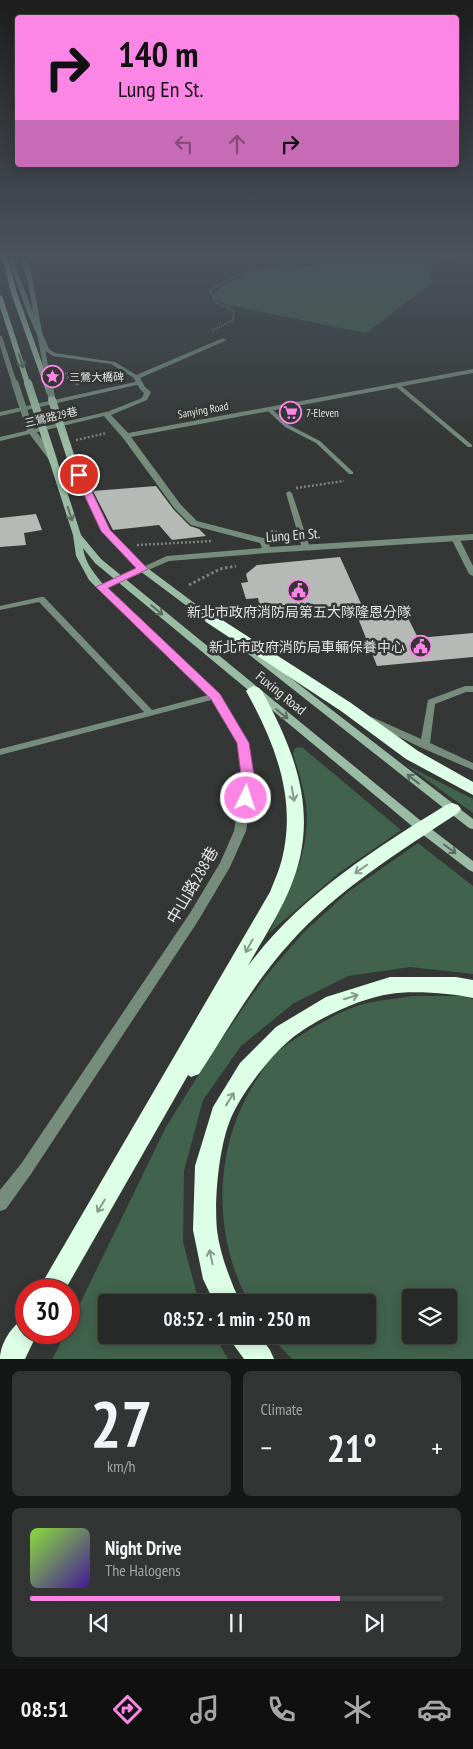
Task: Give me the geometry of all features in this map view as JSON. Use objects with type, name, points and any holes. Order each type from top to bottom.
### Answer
[{"type":"highway","points":[[210,619],[346,707],[412,755],[473,789]]},
{"type":"highway","points":[[58,1279],[126,1164],[279,893],[291,860],[296,828],[294,799],[288,766],[269,718],[254,691]]},
{"type":"highway","points":[[126,1164],[250,980],[282,937],[316,904],[358,870],[452,809]]},
{"type":"highway","points":[[223,1294],[216,1279],[206,1230],[207,1166],[221,1114],[248,1070],[283,1032],[333,1003],[390,985],[456,985],[473,989]]},
{"type":"highway","points":[[10,1359],[19,1344]]},
{"type":"highway","points":[[249,1344],[261,1359]]},
{"type":"main road","points":[[7,318],[77,535],[80,556],[92,578],[101,587]]},
{"type":"main road","name":"Fuxing Road","points":[[23,318],[71,458],[106,531],[143,569],[210,619],[473,825]]},
{"type":"main road","name":"Fuxing Road","points":[[77,535],[98,561],[254,691],[422,828],[473,867]]},
{"type":"street","points":[[223,340],[138,380],[148,392],[145,399],[106,414],[124,433],[178,507],[194,523],[264,541],[267,550]]},
{"type":"street","name":"Sanying Road","points":[[124,433],[270,410],[473,371]]},
{"type":"street","name":"Lung En St.","points":[[101,587],[167,559],[267,550],[473,537]]},
{"type":"street","name":"中山路288巷","points":[[0,1203],[43,1144],[194,917],[226,864],[240,831],[248,782],[243,743],[216,696],[101,587]]},
{"type":"lane","points":[[33,318],[47,350],[53,354],[113,363],[138,380]]},
{"type":"lane","points":[[37,318],[52,400]]},
{"type":"lane","points":[[0,338],[30,428],[53,460]]},
{"type":"lane","points":[[0,414],[138,380]]},
{"type":"lane","points":[[397,385],[470,446]]},
{"type":"lane","points":[[270,410],[287,426],[318,442],[351,473]]},
{"type":"lane","name":"三鶯路29巷","points":[[0,439],[106,414]]},
{"type":"lane","points":[[289,493],[306,548]]},
{"type":"lane","points":[[455,538],[473,574]]},
{"type":"lane","points":[[0,608],[41,600],[149,712]]},
{"type":"lane","points":[[425,746],[431,702],[465,689],[473,689]]},
{"type":"lane","points":[[0,752],[216,696]]},
{"type":"lane","points":[[346,707],[425,746],[473,767]]},
{"type":"path","points":[[204,348],[202,336],[233,318]]},
{"type":"path","points":[[53,377],[94,367]]},
{"type":"path","points":[[80,386],[76,384],[112,371],[105,370],[72,380],[67,378],[101,368]]},
{"type":"path","points":[[101,380],[112,376]]},
{"type":"path","points":[[73,441],[124,433]]},
{"type":"path","points":[[289,493],[300,487],[356,479],[351,473]]},
{"type":"green space","points":[[294,318],[385,318],[366,333]]},
{"type":"green space","points":[[295,748],[303,748],[401,830],[339,873],[269,933],[292,885],[303,851],[306,834],[305,798],[293,754]]},
{"type":"green space","points":[[406,765],[473,799],[473,813]]},
{"type":"green space","points":[[418,843],[473,886],[473,974],[410,967],[348,976],[294,1003],[241,1046],[203,1100],[184,1171],[183,1242],[197,1294],[98,1294],[98,1344],[219,1344],[228,1359],[52,1359],[60,1344],[80,1344],[80,1303],[166,1127],[209,1058],[270,971],[304,932],[348,892]]},
{"type":"green space","points":[[412,996],[462,996],[473,999],[473,1359],[292,1359],[278,1344],[376,1344],[376,1294],[245,1294],[228,1248],[223,1219],[223,1189],[226,1160],[232,1132],[243,1104],[257,1079],[270,1059],[290,1042],[341,1012],[369,1003]]},
{"type":"building","points":[[156,486],[174,510],[190,526],[199,529],[206,536],[172,540],[159,525],[113,530],[93,491]]},
{"type":"building","points":[[36,514],[42,530],[24,533],[26,545],[0,547],[0,518]]},
{"type":"building","name":"新北市政府消防局第五大隊隆恩分隊","points":[[340,557],[363,608],[262,617],[258,598],[246,599],[241,583],[248,582],[246,574],[257,565]]},
{"type":"building","name":"新北市政府消防局車輛保養中心","points":[[406,614],[418,638],[473,633],[473,657],[377,666],[358,618]]},
{"type":"place","name":"三鶯大橋碑","points":[[53,377]]},
{"type":"place","name":"7-Eleven","points":[[290,413]]},
{"type":"place","name":"新北市政府消防局第五大隊隆恩分隊","points":[[299,590]]},
{"type":"place","name":"新北市政府消防局車輛保養中心","points":[[421,647]]},
{"type":"route","points":[[79,475],[106,531],[124,552],[143,569],[101,587],[216,696],[243,743],[248,782],[246,798]]}]
